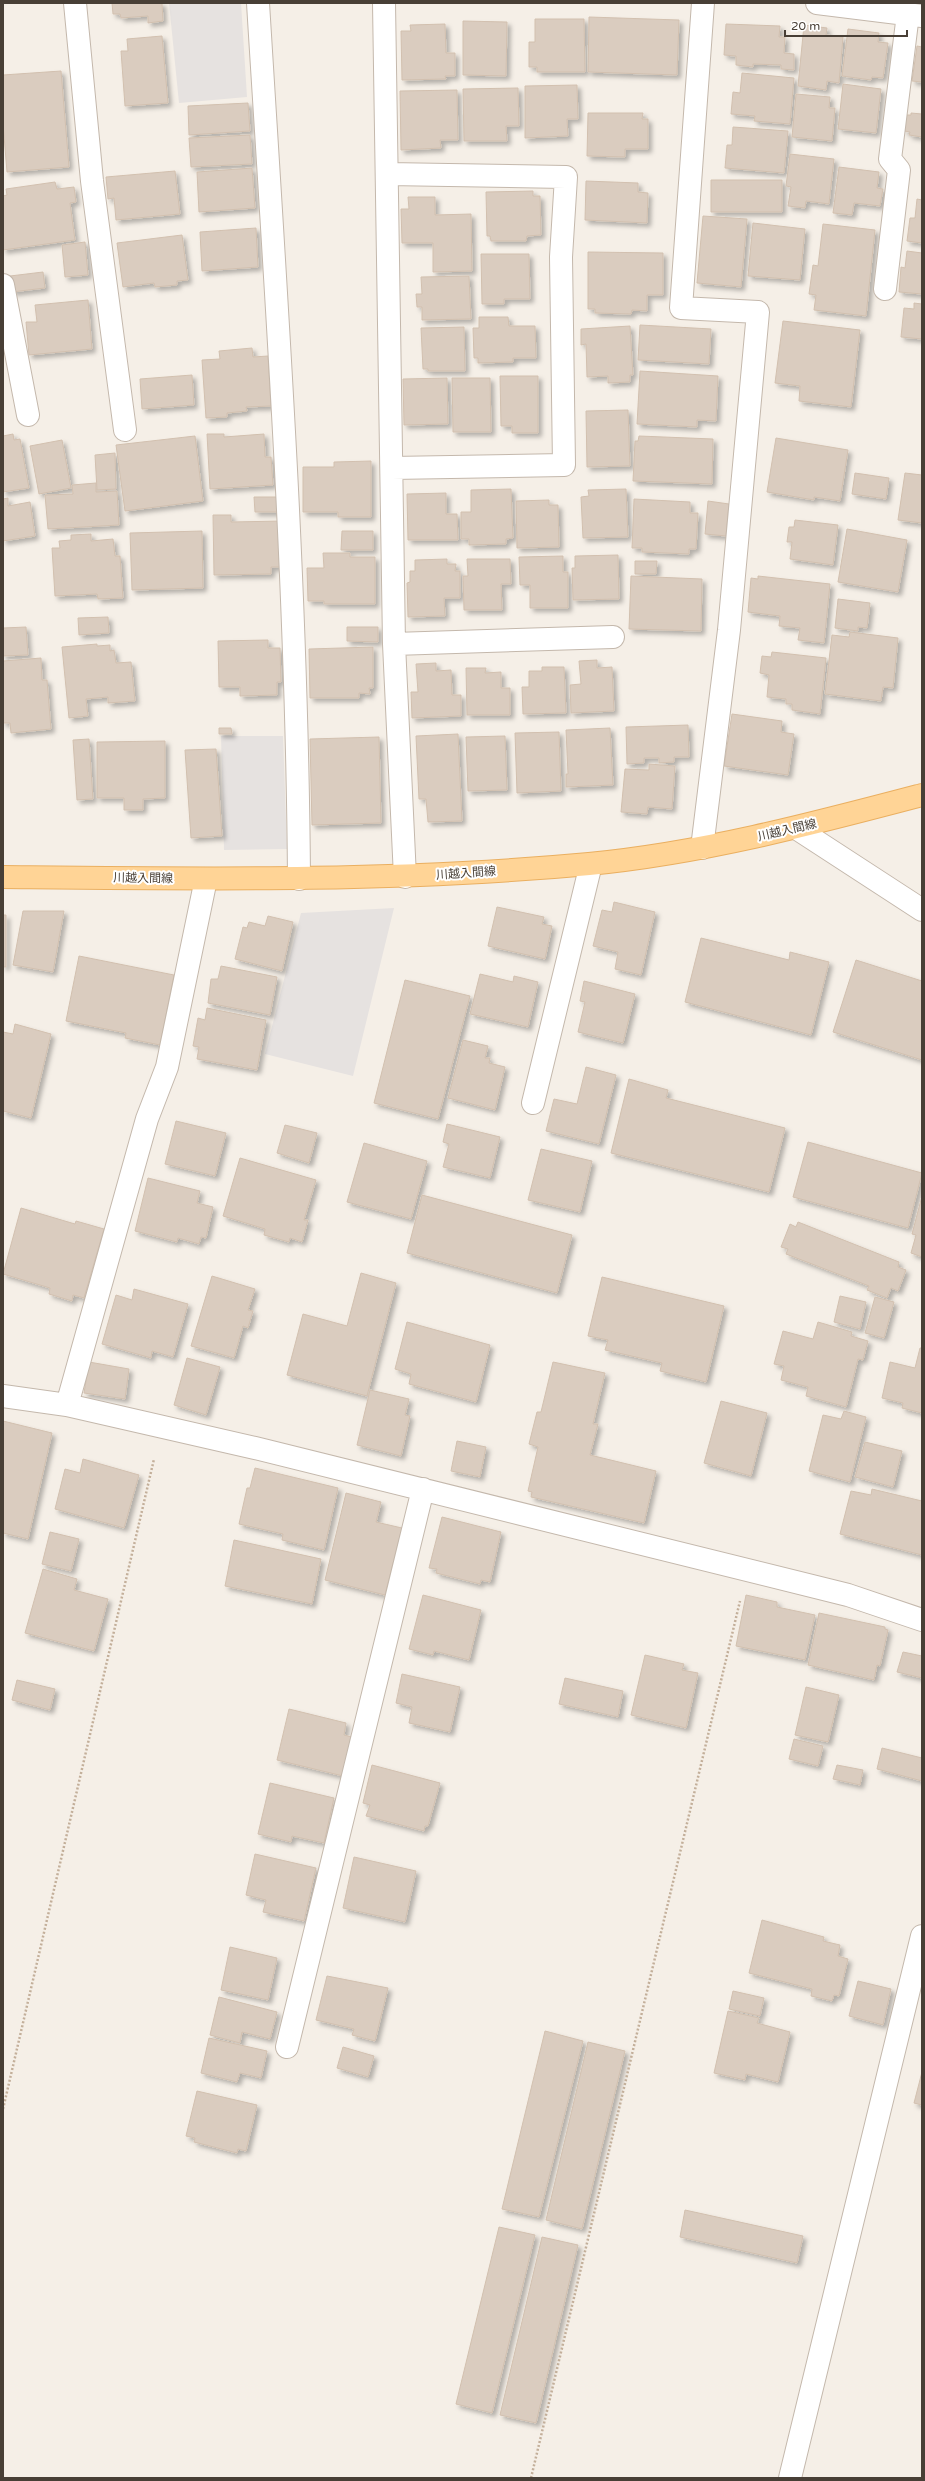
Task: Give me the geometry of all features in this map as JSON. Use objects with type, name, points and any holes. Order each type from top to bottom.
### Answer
[{"type":"main road","name":"川越入間線","points":[[3,877],[299,879],[405,877],[591,864],[702,848],[796,828],[922,795]]},
{"type":"street","points":[[75,3],[92,181],[125,430]]},
{"type":"street","points":[[258,3],[286,431],[298,742],[299,879]]},
{"type":"street","points":[[384,3],[388,174],[394,644],[405,877]]},
{"type":"street","points":[[702,848],[729,630],[758,312],[681,308],[703,3]]},
{"type":"street","points":[[817,3],[915,15],[890,159],[899,170],[885,289]]},
{"type":"street","points":[[388,174],[566,177],[561,257],[564,465],[392,468]]},
{"type":"street","points":[[3,285],[28,415]]},
{"type":"street","points":[[394,644],[613,637]]},
{"type":"street","points":[[796,828],[922,910]]},
{"type":"street","points":[[532,1103],[591,864]]},
{"type":"street","points":[[67,1405],[147,1118],[167,1066],[206,879]]},
{"type":"street","points":[[3,1396],[67,1405],[423,1489],[848,1595],[922,1620]]},
{"type":"street","points":[[288,2047],[423,1489]]},
{"type":"street","points":[[790,2478],[922,1936]]},
{"type":"path","points":[[3,2109],[161,1427]]},
{"type":"path","points":[[531,2478],[704,1758],[747,1570]]},
{"type":"shaded area","points":[[169,3],[241,3],[247,97],[179,103]]},
{"type":"shaded area","points":[[221,736],[283,736],[287,849],[224,850]]},
{"type":"shaded area","points":[[394,908],[353,1076],[265,1054],[301,913]]},
{"type":"building","points":[[112,3],[162,3],[163,21],[148,23],[148,16],[121,18],[120,14],[113,14]]},
{"type":"building","points":[[589,17],[679,20],[677,75],[588,72]]},
{"type":"building","points":[[535,19],[584,19],[585,72],[537,72],[537,67],[529,67],[529,42],[535,42]]},
{"type":"building","points":[[463,21],[507,22],[506,76],[463,75]]},
{"type":"building","points":[[445,24],[446,53],[455,53],[455,76],[445,76],[446,79],[402,80],[401,31],[411,31],[410,25]]},
{"type":"building","points":[[726,24],[780,26],[779,37],[785,37],[784,53],[794,54],[794,70],[781,69],[781,65],[753,64],[753,67],[736,65],[736,56],[724,55]]},
{"type":"building","points":[[804,25],[827,28],[826,35],[843,37],[839,83],[827,81],[826,90],[798,86]]},
{"type":"building","points":[[848,29],[879,33],[878,42],[888,43],[883,78],[872,77],[871,80],[842,76]]},
{"type":"building","points":[[162,36],[168,103],[125,106],[121,51],[128,51],[127,39]]},
{"type":"building","points":[[917,46],[922,47],[922,82],[912,81]]},
{"type":"building","points":[[61,71],[69,167],[7,172],[3,124],[3,75]]},
{"type":"building","points":[[742,73],[794,78],[790,124],[754,121],[755,116],[731,114],[733,92],[740,93]]},
{"type":"building","points":[[843,84],[881,89],[876,133],[838,129]]},
{"type":"building","points":[[577,85],[578,119],[567,119],[568,136],[525,138],[525,86]]},
{"type":"building","points":[[518,88],[519,126],[506,126],[507,141],[464,141],[463,89]]},
{"type":"building","points":[[457,90],[458,140],[440,140],[441,148],[401,150],[400,91]]},
{"type":"building","points":[[796,94],[830,97],[829,108],[835,108],[832,141],[792,137]]},
{"type":"building","points":[[248,103],[250,131],[189,135],[188,106]]},
{"type":"building","points":[[588,113],[643,113],[642,119],[648,119],[648,149],[625,149],[625,157],[587,156]]},
{"type":"building","points":[[911,113],[922,114],[922,137],[909,135],[910,132],[904,131],[906,115],[911,115]]},
{"type":"building","points":[[733,127],[788,131],[784,173],[725,168],[727,145],[732,145]]},
{"type":"building","points":[[250,135],[252,164],[191,167],[189,138]]},
{"type":"building","points":[[790,154],[834,159],[829,204],[806,201],[805,208],[788,206],[791,187],[786,186]]},
{"type":"building","points":[[839,167],[879,172],[877,188],[883,189],[880,206],[854,203],[852,215],[833,213]]},
{"type":"building","points":[[252,168],[255,208],[199,212],[197,172]]},
{"type":"building","points":[[175,171],[180,214],[116,220],[114,198],[108,199],[106,177]]},
{"type":"building","points":[[711,180],[782,180],[782,212],[711,212]]},
{"type":"building","points":[[586,181],[638,183],[638,192],[648,193],[647,223],[585,220]]},
{"type":"building","points":[[55,182],[57,189],[74,187],[76,202],[70,203],[75,240],[3,250],[3,196],[7,195],[6,189]]},
{"type":"building","points":[[533,191],[533,196],[540,196],[541,235],[527,236],[526,241],[491,241],[490,236],[487,236],[486,192]]},
{"type":"building","points":[[408,197],[435,197],[435,215],[471,214],[472,271],[433,272],[433,243],[402,243],[401,209],[409,209]]},
{"type":"building","points":[[917,199],[922,200],[922,243],[907,241],[910,218],[915,218]]},
{"type":"building","points":[[703,216],[747,219],[741,287],[697,283]]},
{"type":"building","points":[[753,223],[805,229],[800,280],[748,276]]},
{"type":"building","points":[[823,224],[875,230],[866,316],[814,310],[816,295],[809,294],[813,265],[818,266]]},
{"type":"building","points":[[256,228],[258,267],[202,271],[200,232]]},
{"type":"building","points":[[182,235],[188,280],[177,281],[177,285],[155,287],[154,283],[123,287],[117,243]]},
{"type":"building","points":[[85,242],[88,275],[65,277],[62,245]]},
{"type":"building","points":[[907,251],[922,253],[922,294],[899,292],[901,267],[905,268]]},
{"type":"building","points":[[588,252],[663,253],[663,295],[647,295],[647,311],[632,310],[631,314],[595,313],[595,309],[588,309]]},
{"type":"building","points":[[481,254],[529,254],[530,299],[504,299],[504,304],[482,304]]},
{"type":"building","points":[[43,272],[45,288],[12,292],[10,276]]},
{"type":"building","points":[[469,276],[471,319],[422,320],[422,307],[417,307],[416,294],[422,294],[421,277]]},
{"type":"building","points":[[88,300],[92,349],[29,355],[26,322],[37,322],[35,305]]},
{"type":"building","points":[[914,303],[922,304],[922,339],[901,337],[904,308],[914,309]]},
{"type":"building","points":[[479,317],[508,317],[509,326],[535,326],[536,358],[513,358],[513,362],[478,363],[478,358],[474,358],[473,328],[479,328]]},
{"type":"building","points":[[783,321],[860,330],[851,407],[799,401],[800,386],[775,383]]},
{"type":"building","points":[[640,325],[711,329],[709,364],[638,360]]},
{"type":"building","points":[[630,326],[633,375],[630,375],[630,382],[608,383],[608,376],[587,377],[586,344],[581,345],[581,329]]},
{"type":"building","points":[[464,327],[465,371],[428,371],[428,369],[423,369],[421,328]]},
{"type":"building","points":[[252,348],[253,357],[268,356],[271,406],[246,407],[247,411],[227,413],[227,417],[206,418],[202,360],[220,359],[219,351]]},
{"type":"building","points":[[640,371],[718,376],[716,421],[697,420],[697,427],[637,424]]},
{"type":"building","points":[[192,375],[194,405],[142,409],[140,379]]},
{"type":"building","points":[[500,376],[538,376],[538,433],[512,433],[512,426],[501,426]]},
{"type":"building","points":[[447,378],[448,424],[404,425],[403,379]]},
{"type":"building","points":[[452,378],[490,378],[491,432],[453,432]]},
{"type":"building","points":[[628,410],[630,466],[587,467],[586,411]]},
{"type":"building","points":[[13,434],[14,440],[20,439],[29,488],[3,492],[3,436]]},
{"type":"building","points":[[207,434],[224,434],[224,437],[264,434],[265,457],[271,457],[273,485],[210,489]]},
{"type":"building","points":[[195,436],[203,501],[125,511],[116,445]]},
{"type":"building","points":[[639,436],[713,439],[712,484],[633,481],[635,441],[638,441]]},
{"type":"building","points":[[776,438],[848,450],[840,501],[814,497],[814,500],[767,492]]},
{"type":"building","points":[[62,440],[71,488],[39,494],[30,446]]},
{"type":"building","points":[[115,453],[116,489],[97,490],[95,455]]},
{"type":"building","points":[[371,461],[371,517],[338,517],[338,512],[303,512],[303,467],[334,467],[334,462]]},
{"type":"building","points":[[855,473],[889,478],[886,499],[852,494]]},
{"type":"building","points":[[905,473],[922,475],[922,523],[898,520]]},
{"type":"building","points":[[96,483],[96,492],[117,491],[119,525],[48,529],[45,495],[73,494],[72,485]]},
{"type":"building","points":[[511,489],[513,538],[506,539],[506,544],[469,545],[469,539],[461,539],[461,512],[471,512],[471,490]]},
{"type":"building","points":[[626,489],[628,537],[583,538],[581,497],[589,496],[588,490]]},
{"type":"building","points":[[446,493],[446,514],[457,514],[458,540],[408,540],[407,494]]},
{"type":"building","points":[[254,497],[283,497],[283,512],[255,512]]},
{"type":"building","points":[[8,498],[8,506],[30,502],[35,536],[3,541],[3,499]]},
{"type":"building","points":[[634,499],[690,502],[690,513],[698,513],[696,549],[689,549],[689,554],[642,552],[642,548],[632,548]]},
{"type":"building","points":[[549,500],[549,505],[558,505],[559,547],[517,548],[516,501]]},
{"type":"building","points":[[708,501],[729,504],[726,536],[705,534]]},
{"type":"building","points":[[213,515],[231,515],[231,522],[282,521],[283,567],[271,567],[271,574],[214,575]]},
{"type":"building","points":[[795,520],[838,525],[833,565],[790,559],[792,542],[787,542],[789,527],[794,527]]},
{"type":"building","points":[[847,529],[907,540],[898,592],[838,582]]},
{"type":"building","points":[[202,531],[203,588],[132,590],[130,533]]},
{"type":"building","points":[[342,531],[373,531],[373,550],[341,550]]},
{"type":"building","points":[[91,534],[91,541],[113,539],[115,556],[120,556],[123,598],[98,599],[97,594],[55,596],[52,548],[60,548],[59,541],[71,540],[71,535]]},
{"type":"building","points":[[323,553],[350,553],[350,557],[375,557],[375,604],[324,604],[324,601],[308,601],[307,568],[324,568]]},
{"type":"building","points":[[618,555],[619,599],[573,600],[572,568],[575,568],[575,556]]},
{"type":"building","points":[[563,556],[563,572],[568,572],[568,608],[530,608],[530,585],[520,585],[519,557]]},
{"type":"building","points":[[447,559],[447,564],[456,564],[455,571],[460,571],[460,598],[444,598],[445,616],[408,617],[407,583],[410,582],[410,571],[415,571],[415,560]]},
{"type":"building","points":[[467,559],[510,559],[511,584],[501,584],[502,610],[464,610],[463,576],[468,576]]},
{"type":"building","points":[[635,561],[657,561],[656,574],[635,574]]},
{"type":"building","points":[[631,576],[702,579],[701,631],[629,629]]},
{"type":"building","points":[[758,576],[830,584],[824,643],[798,640],[800,628],[779,626],[780,616],[748,612],[751,578],[758,579]]},
{"type":"building","points":[[838,599],[870,603],[867,628],[858,627],[858,631],[835,628]]},
{"type":"building","points":[[108,617],[109,633],[79,635],[78,618]]},
{"type":"building","points":[[26,627],[28,655],[3,656],[3,628]]},
{"type":"building","points":[[347,627],[378,627],[378,642],[347,641]]},
{"type":"building","points":[[850,632],[898,638],[893,688],[883,687],[881,701],[825,694],[832,635],[849,637]]},
{"type":"building","points":[[268,640],[268,648],[280,648],[281,682],[277,682],[277,695],[240,696],[240,687],[219,687],[218,641]]},
{"type":"building","points":[[97,644],[97,646],[110,645],[110,651],[114,650],[116,663],[131,662],[135,701],[108,703],[108,697],[86,699],[88,716],[69,718],[62,647]]},
{"type":"building","points":[[373,647],[373,688],[369,688],[370,694],[359,693],[359,698],[310,698],[309,649]]},
{"type":"building","points":[[772,652],[826,658],[820,714],[792,710],[792,704],[786,704],[786,699],[767,697],[769,675],[760,673],[762,656],[771,657]]},
{"type":"building","points":[[41,658],[42,680],[47,680],[51,729],[11,733],[10,723],[3,723],[3,661]]},
{"type":"building","points":[[597,660],[597,668],[612,667],[614,711],[571,713],[570,685],[581,684],[579,661]]},
{"type":"building","points":[[436,663],[436,671],[451,670],[452,695],[461,695],[461,716],[412,718],[411,692],[418,692],[416,664]]},
{"type":"building","points":[[542,667],[564,667],[566,713],[523,714],[522,687],[529,687],[529,671],[542,671]]},
{"type":"building","points":[[466,668],[486,668],[485,673],[501,672],[501,688],[510,688],[510,715],[467,715]]},
{"type":"building","points":[[732,714],[782,721],[781,732],[794,734],[788,775],[724,766]]},
{"type":"building","points":[[688,725],[689,757],[674,757],[674,762],[659,763],[659,758],[644,758],[644,763],[627,764],[626,727]]},
{"type":"building","points":[[219,728],[231,728],[232,734],[219,734]]},
{"type":"building","points":[[610,728],[613,785],[566,787],[566,774],[568,774],[566,730]]},
{"type":"building","points":[[559,732],[561,791],[517,793],[515,733]]},
{"type":"building","points":[[458,734],[462,821],[428,822],[426,799],[419,799],[416,736]]},
{"type":"building","points":[[505,736],[507,790],[468,791],[466,737]]},
{"type":"building","points":[[379,737],[381,823],[312,825],[310,739]]},
{"type":"building","points":[[89,739],[93,799],[77,800],[73,740]]},
{"type":"building","points":[[165,741],[165,798],[143,799],[143,810],[124,810],[124,798],[97,798],[97,742]]},
{"type":"building","points":[[216,749],[222,836],[191,838],[185,750]]},
{"type":"building","points":[[649,764],[675,766],[672,809],[648,807],[647,814],[621,812],[625,769],[649,770]]},
{"type":"building","points":[[614,902],[655,912],[641,975],[615,969],[618,952],[593,946],[602,910],[612,912]]},
{"type":"building","points":[[497,907],[544,917],[542,924],[552,926],[545,959],[488,946]]},
{"type":"building","points":[[23,911],[64,911],[53,972],[13,965]]},
{"type":"building","points":[[3,915],[6,915],[6,967],[3,967]]},
{"type":"building","points":[[268,916],[293,922],[282,971],[235,959],[243,927],[247,928],[249,922],[265,926]]},
{"type":"building","points":[[701,938],[789,960],[790,952],[829,962],[811,1035],[685,1002]]},
{"type":"building","points":[[79,956],[174,975],[160,1045],[125,1038],[126,1033],[66,1021]]},
{"type":"building","points":[[856,960],[922,981],[922,1060],[833,1032]]},
{"type":"building","points":[[221,966],[277,977],[270,1015],[208,1003],[211,979],[218,979]]},
{"type":"building","points":[[480,974],[513,982],[514,976],[538,982],[528,1027],[470,1014]]},
{"type":"building","points":[[405,980],[470,996],[438,1119],[374,1103]]},
{"type":"building","points":[[584,981],[635,994],[623,1043],[578,1032],[585,1002],[580,1001]]},
{"type":"building","points":[[207,1008],[266,1020],[257,1070],[197,1059],[199,1047],[193,1046],[198,1018],[205,1020]]},
{"type":"building","points":[[15,1024],[51,1034],[31,1118],[3,1111],[3,1032],[13,1034]]},
{"type":"building","points":[[463,1040],[488,1046],[485,1058],[490,1058],[489,1063],[505,1067],[495,1110],[448,1098]]},
{"type":"building","points":[[586,1067],[616,1075],[599,1144],[546,1131],[554,1099],[577,1104]]},
{"type":"building","points":[[629,1079],[668,1090],[666,1098],[785,1128],[769,1192],[611,1153]]},
{"type":"building","points":[[176,1121],[226,1133],[215,1176],[165,1164]]},
{"type":"building","points":[[447,1124],[500,1137],[490,1178],[443,1167],[449,1144],[443,1142]]},
{"type":"building","points":[[285,1125],[317,1133],[309,1163],[277,1153]]},
{"type":"building","points":[[808,1142],[922,1173],[908,1228],[793,1197]]},
{"type":"building","points":[[364,1143],[427,1161],[411,1219],[347,1202]]},
{"type":"building","points":[[541,1149],[592,1161],[580,1212],[528,1200]]},
{"type":"building","points":[[240,1158],[316,1180],[304,1220],[308,1220],[302,1242],[290,1238],[289,1242],[264,1235],[265,1229],[223,1216]]},
{"type":"building","points":[[148,1178],[200,1191],[197,1203],[213,1207],[206,1238],[201,1237],[199,1244],[178,1238],[177,1242],[135,1231]]},
{"type":"building","points":[[422,1195],[572,1235],[557,1293],[407,1253]]},
{"type":"building","points":[[922,1196],[922,1257],[911,1253],[916,1235],[912,1234]]},
{"type":"building","points":[[21,1208],[75,1224],[76,1221],[104,1229],[84,1298],[73,1295],[72,1301],[49,1294],[50,1288],[3,1274]]},
{"type":"building","points":[[798,1222],[899,1262],[898,1267],[906,1270],[898,1291],[891,1288],[887,1298],[867,1290],[869,1286],[786,1254],[788,1249],[781,1247],[790,1224],[796,1227]]},
{"type":"building","points":[[361,1273],[396,1283],[367,1396],[287,1375],[303,1314],[347,1326]]},
{"type":"building","points":[[212,1276],[255,1289],[248,1310],[253,1311],[248,1328],[243,1326],[234,1358],[191,1346]]},
{"type":"building","points":[[602,1277],[724,1306],[706,1382],[660,1371],[662,1363],[605,1350],[608,1340],[588,1336]]},
{"type":"building","points":[[134,1289],[188,1304],[173,1357],[152,1351],[151,1358],[102,1344],[116,1295],[132,1300]]},
{"type":"building","points":[[840,1296],[866,1302],[860,1329],[834,1322]]},
{"type":"building","points":[[875,1297],[894,1302],[884,1338],[865,1333]]},
{"type":"building","points":[[407,1322],[490,1345],[476,1402],[409,1384],[411,1374],[395,1369]]},
{"type":"building","points":[[818,1322],[852,1332],[851,1336],[868,1341],[863,1360],[858,1359],[846,1407],[806,1396],[808,1387],[781,1380],[784,1366],[774,1364],[783,1331],[813,1339]]},
{"type":"building","points":[[920,1348],[922,1348],[922,1413],[902,1408],[903,1403],[882,1398],[890,1362],[915,1368]]},
{"type":"building","points":[[187,1358],[220,1367],[206,1415],[174,1405]]},
{"type":"building","points":[[89,1362],[129,1369],[125,1399],[84,1393]]},
{"type":"building","points":[[553,1362],[605,1373],[593,1424],[598,1424],[590,1455],[656,1471],[644,1523],[531,1497],[532,1492],[528,1491],[538,1447],[529,1444],[537,1412],[541,1412]]},
{"type":"building","points":[[370,1390],[409,1399],[405,1415],[410,1416],[401,1456],[357,1445]]},
{"type":"building","points":[[721,1401],[767,1413],[751,1476],[704,1463]]},
{"type":"building","points":[[844,1411],[866,1417],[850,1482],[809,1471],[823,1415],[841,1419]]},
{"type":"building","points":[[3,1421],[52,1433],[28,1539],[3,1533]]},
{"type":"building","points":[[457,1441],[486,1447],[480,1477],[451,1471]]},
{"type":"building","points":[[865,1442],[902,1451],[893,1487],[855,1477]]},
{"type":"building","points":[[83,1459],[139,1475],[124,1528],[55,1509],[65,1469],[80,1473]]},
{"type":"building","points":[[255,1468],[338,1488],[324,1550],[282,1540],[283,1534],[239,1524],[247,1488],[250,1488]]},
{"type":"building","points":[[872,1489],[922,1501],[922,1555],[840,1534],[851,1491],[871,1495]]},
{"type":"building","points":[[346,1493],[381,1502],[376,1522],[402,1528],[385,1595],[325,1580]]},
{"type":"building","points":[[442,1517],[501,1532],[490,1582],[481,1580],[480,1584],[436,1573],[437,1569],[429,1568]]},
{"type":"building","points":[[50,1532],[79,1539],[71,1571],[42,1564]]},
{"type":"building","points":[[234,1540],[321,1559],[312,1604],[225,1586]]},
{"type":"building","points":[[43,1569],[77,1579],[74,1590],[108,1599],[94,1651],[25,1633]]},
{"type":"building","points":[[423,1595],[481,1610],[469,1660],[434,1651],[433,1655],[409,1649]]},
{"type":"building","points":[[746,1595],[777,1602],[777,1607],[815,1615],[805,1660],[736,1646]]},
{"type":"building","points":[[819,1613],[885,1627],[885,1629],[888,1630],[880,1666],[877,1665],[874,1680],[808,1665]]},
{"type":"building","points":[[903,1652],[922,1656],[922,1678],[897,1672]]},
{"type":"building","points":[[645,1655],[684,1664],[682,1670],[698,1673],[686,1728],[631,1715]]},
{"type":"building","points":[[402,1674],[460,1687],[450,1732],[409,1723],[412,1707],[396,1703]]},
{"type":"building","points":[[565,1678],[623,1691],[618,1717],[559,1704]]},
{"type":"building","points":[[17,1680],[55,1689],[50,1710],[12,1700]]},
{"type":"building","points":[[806,1687],[839,1695],[828,1742],[795,1735]]},
{"type":"building","points":[[289,1709],[346,1723],[344,1735],[352,1737],[343,1776],[277,1760]]},
{"type":"building","points":[[794,1739],[823,1746],[818,1766],[789,1759]]},
{"type":"building","points":[[882,1748],[922,1758],[922,1781],[877,1769]]},
{"type":"building","points":[[372,1765],[440,1783],[428,1826],[425,1826],[424,1831],[366,1816],[370,1805],[363,1803]]},
{"type":"building","points":[[837,1765],[863,1770],[860,1785],[833,1779]]},
{"type":"building","points":[[270,1783],[334,1798],[324,1843],[292,1836],[291,1842],[258,1834]]},
{"type":"building","points":[[255,1854],[316,1868],[304,1921],[263,1912],[266,1900],[246,1895]]},
{"type":"building","points":[[354,1857],[416,1871],[405,1922],[343,1908]]},
{"type":"building","points":[[762,1920],[824,1937],[823,1941],[840,1945],[838,1956],[848,1959],[839,1996],[834,1995],[832,2001],[811,1996],[812,1989],[749,1973]]},
{"type":"building","points":[[230,1947],[277,1958],[268,2000],[221,1990]]},
{"type":"building","points":[[327,1976],[388,1988],[375,2041],[352,2035],[354,2029],[316,2020]]},
{"type":"building","points":[[858,1981],[891,1989],[883,2025],[849,2016]]},
{"type":"building","points":[[733,1991],[764,1998],[760,2016],[729,2009]]},
{"type":"building","points":[[219,1997],[277,2012],[270,2039],[242,2032],[240,2043],[210,2035]]},
{"type":"building","points":[[728,2011],[759,2018],[757,2023],[790,2032],[778,2082],[746,2074],[745,2080],[714,2073]]},
{"type":"building","points":[[545,2031],[583,2041],[539,2217],[502,2209]]},
{"type":"building","points":[[209,2038],[267,2051],[261,2078],[240,2073],[237,2082],[201,2073]]},
{"type":"building","points":[[588,2042],[625,2051],[582,2229],[546,2220]]},
{"type":"building","points":[[343,2047],[374,2056],[368,2077],[337,2068]]},
{"type":"building","points":[[922,2072],[922,2105],[914,2103]]},
{"type":"building","points":[[197,2091],[257,2105],[246,2151],[238,2149],[237,2153],[194,2142],[195,2138],[186,2136]]},
{"type":"building","points":[[685,2210],[803,2236],[797,2263],[680,2237]]},
{"type":"building","points":[[499,2227],[535,2235],[492,2413],[456,2404]]},
{"type":"building","points":[[542,2237],[578,2245],[536,2423],[500,2415]]}]
